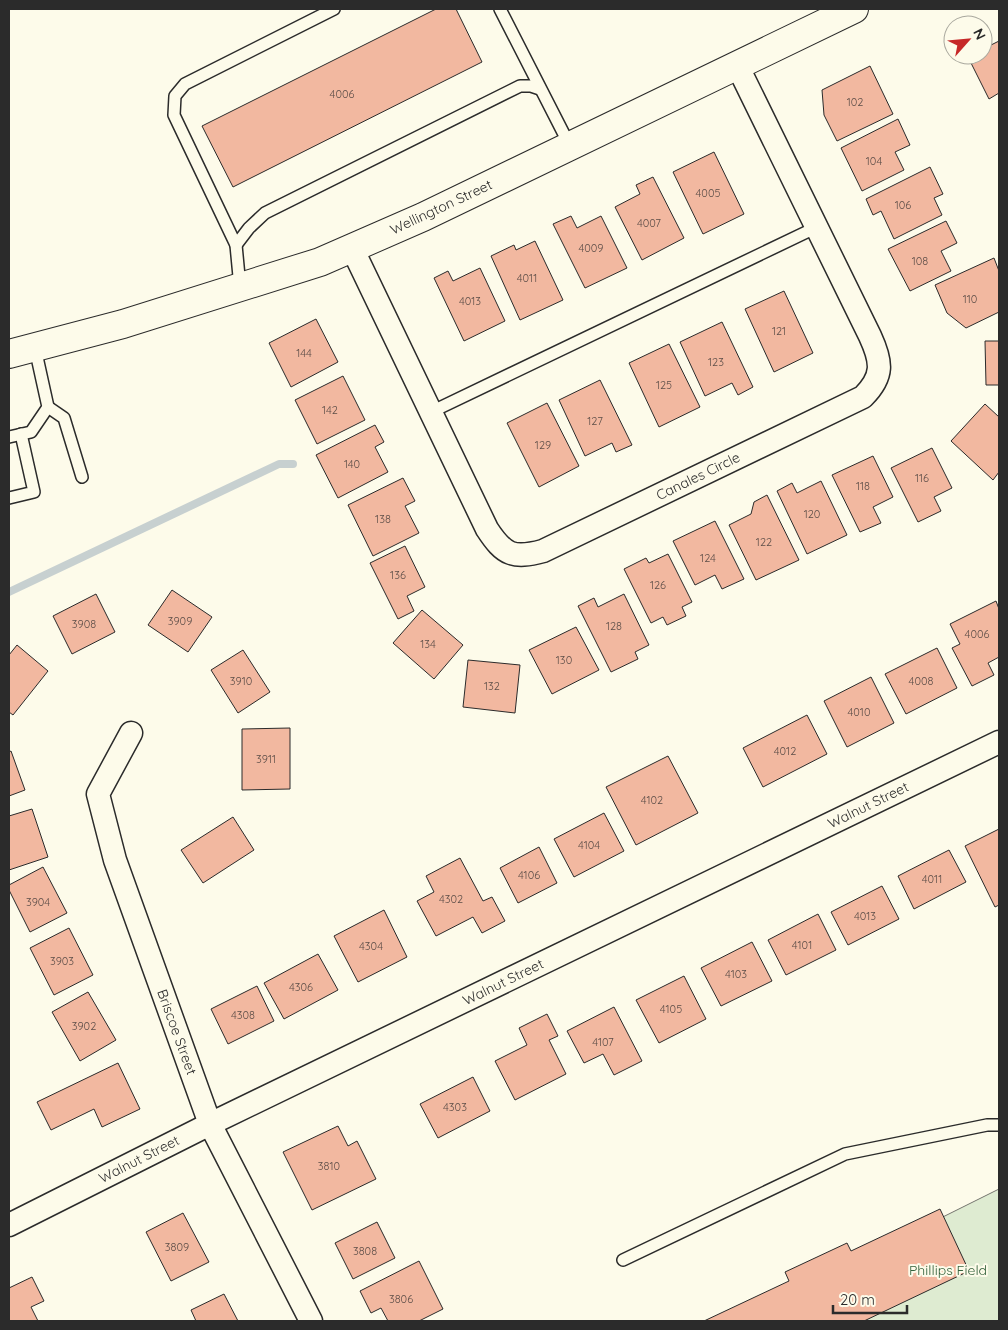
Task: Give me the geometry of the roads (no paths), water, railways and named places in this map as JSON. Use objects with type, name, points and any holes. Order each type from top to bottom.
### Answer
[{"type":"street","name":"Wellington Street","points":[[9,354],[123,324],[320,262],[423,217],[854,9]]},
{"type":"street","name":"Canales Circle","points":[[352,248],[487,529],[497,544],[510,554],[524,556],[543,551],[863,397],[874,386],[879,375],[878,361],[873,342],[737,65]]},
{"type":"street","name":"Briscoe Street","points":[[131,733],[98,794],[115,860],[210,1124],[311,1321]]},
{"type":"street","name":"Walnut Street","points":[[9,1225],[210,1124],[999,742]]},
{"type":"lane","points":[[240,287],[236,245],[174,115],[175,96],[185,84],[334,9]]},
{"type":"lane","points":[[500,9],[570,146]]},
{"type":"lane","points":[[236,245],[249,228],[265,214],[520,86],[531,86],[540,89]]},
{"type":"lane","points":[[431,412],[817,227]]},
{"type":"lane","points":[[35,348],[48,407],[64,418],[82,477]]},
{"type":"lane","points":[[9,438],[31,432],[48,407]]},
{"type":"lane","points":[[9,498],[34,492],[22,434]]},
{"type":"lane","points":[[623,1260],[845,1154],[987,1125],[999,1125]]},
{"type":"waterway","points":[[9,592],[279,464],[293,464]]},
{"type":"park label","name":"Phillips Field","points":[[948,1270]]}]
